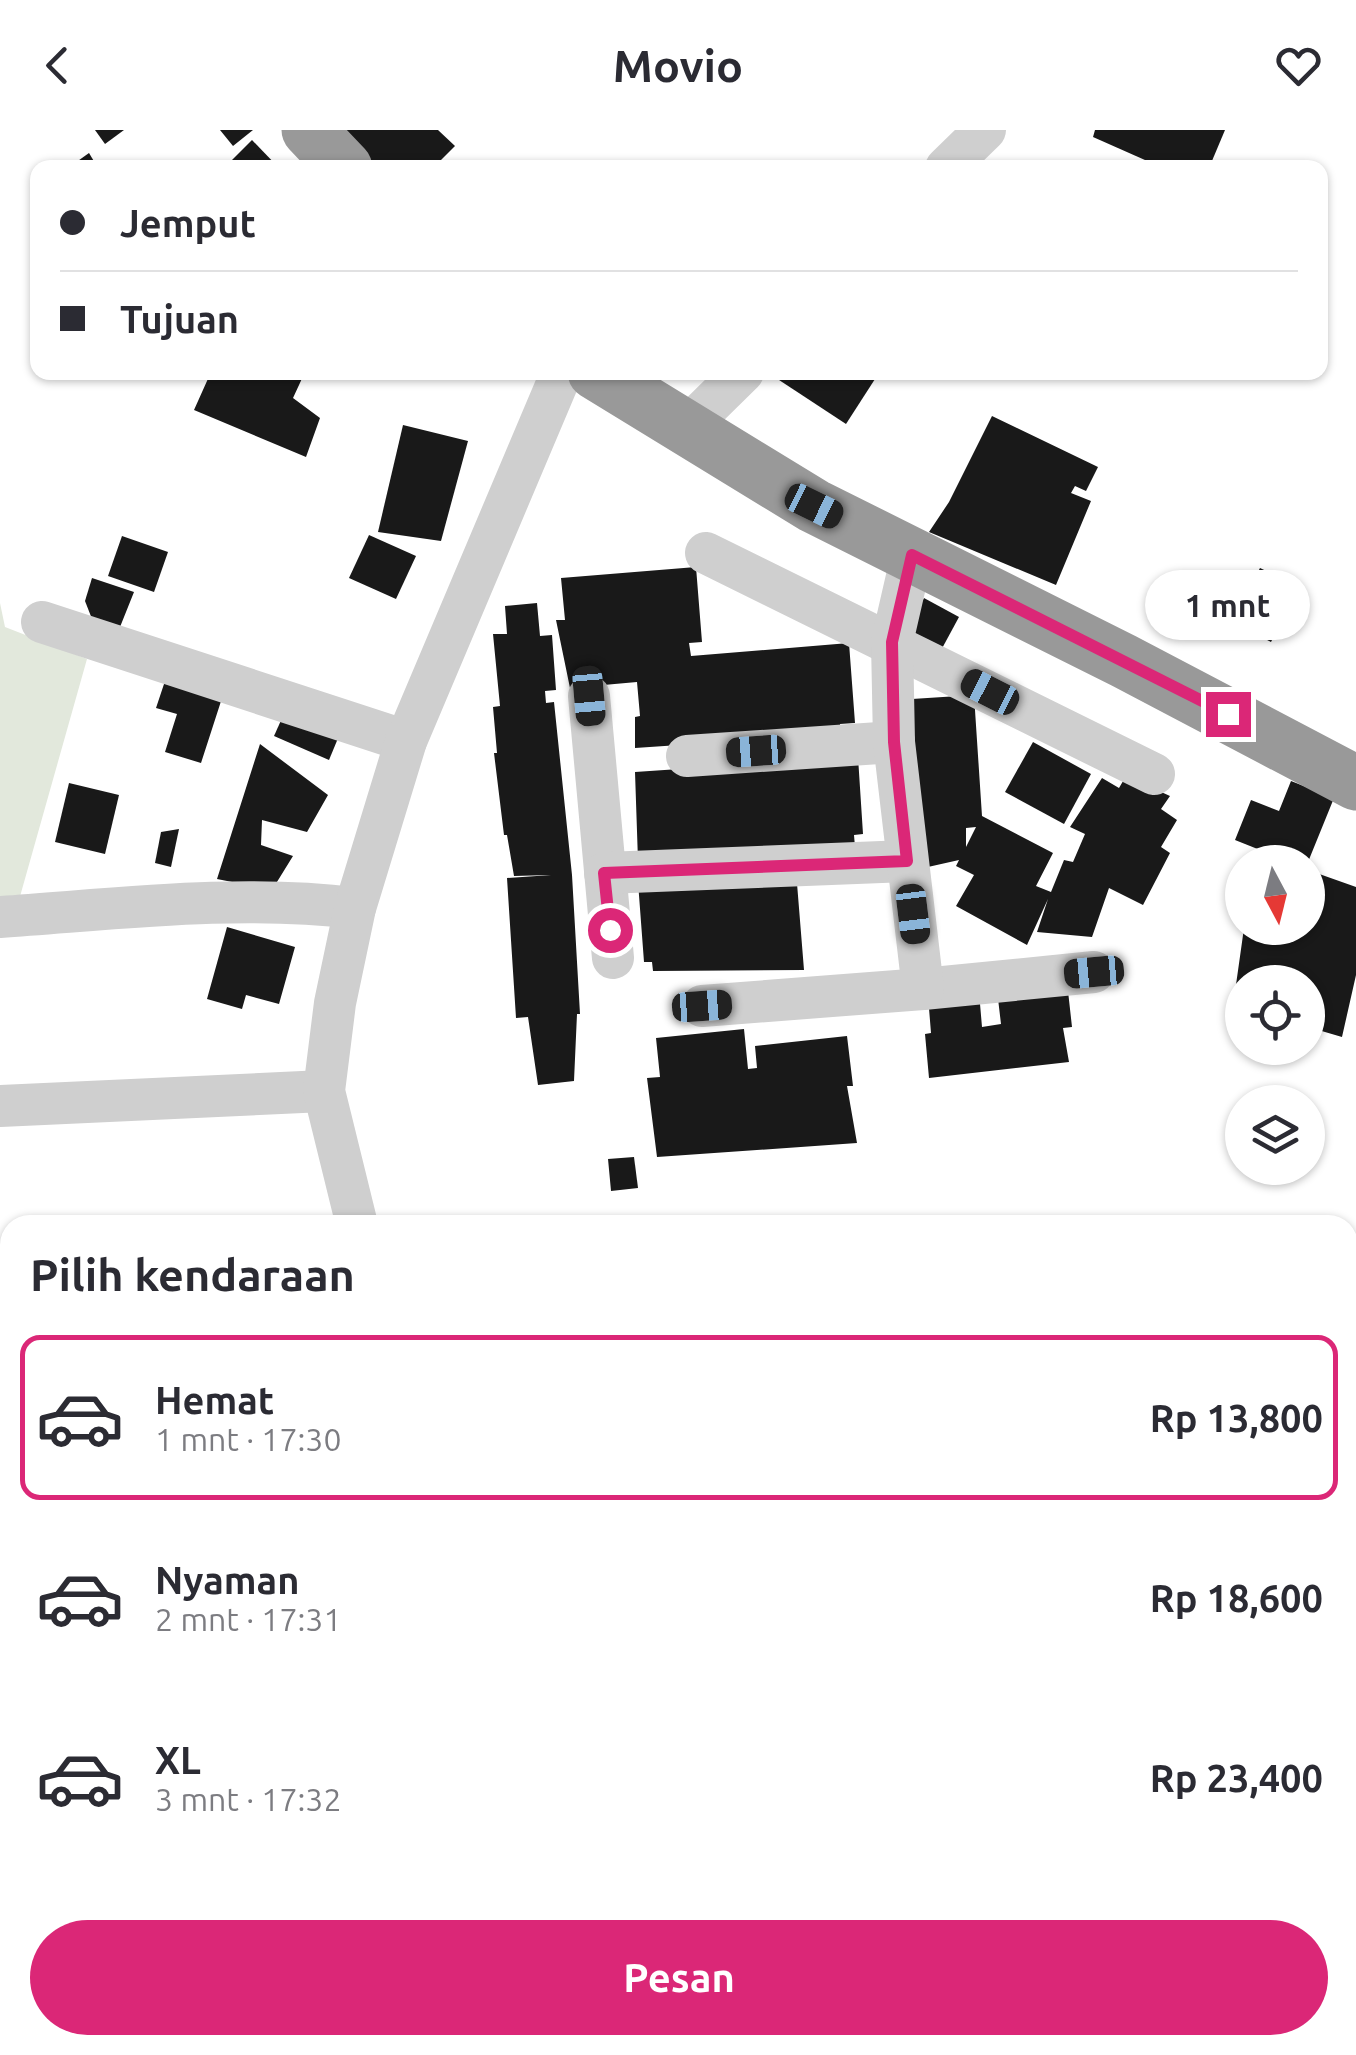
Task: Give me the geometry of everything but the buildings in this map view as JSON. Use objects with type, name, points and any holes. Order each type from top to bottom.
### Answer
[{"type":"highway","points":[[309,130],[337,160]]},
{"type":"highway","points":[[608,380],[684,430],[814,506],[1124,661],[1356,783]]},
{"type":"street","points":[[954,160],[985,130]]},
{"type":"street","points":[[355,1215],[324,1090],[335,1004],[356,908],[406,742],[559,380]]},
{"type":"street","points":[[684,430],[735,380]]},
{"type":"street","points":[[706,553],[1154,774]]},
{"type":"street","points":[[912,555],[892,642],[894,742],[923,989]]},
{"type":"street","points":[[42,622],[406,742]]},
{"type":"street","points":[[589,696],[612,958]]},
{"type":"street","points":[[688,756],[894,742]]},
{"type":"street","points":[[604,873],[907,861]]},
{"type":"street","points":[[0,917],[230,901],[356,908]]},
{"type":"street","points":[[702,1006],[1094,972]]},
{"type":"street","points":[[0,1106],[324,1090]]},
{"type":"shaded area","points":[[0,603],[5,627],[87,659],[19,900],[0,899]]},
{"type":"route","points":[[610,930],[604,873],[907,861],[894,742],[892,642],[912,555],[1228,714]]}]
